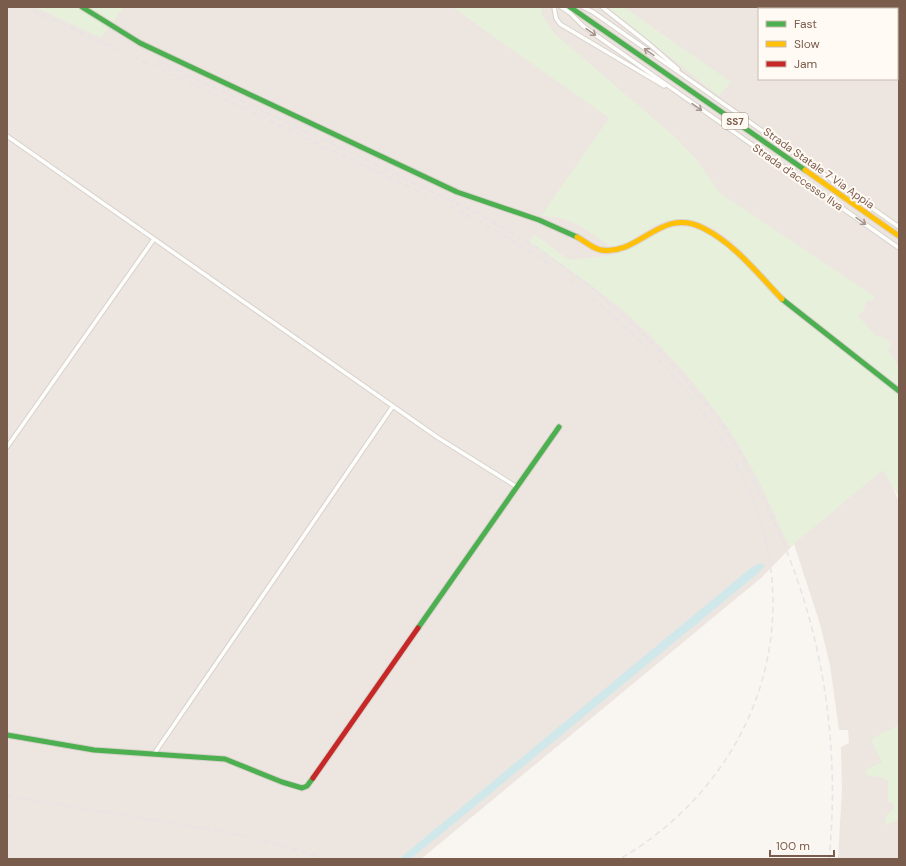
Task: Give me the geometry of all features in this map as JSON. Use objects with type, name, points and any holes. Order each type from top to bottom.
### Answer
[{"type":"street","points":[[82,7],[140,44],[457,192],[539,220],[583,240],[599,250],[614,251],[626,248],[656,228],[670,224],[695,224],[707,229],[727,242],[788,305],[899,391]]},
{"type":"street","points":[[554,7],[556,18],[560,24],[683,96]]},
{"type":"street","name":"Strada d'accesso Ilva","points":[[561,7],[570,13],[583,26],[899,248]]},
{"type":"street","name":"Strada Statale 7 Via Appia","points":[[570,7],[899,236]]},
{"type":"street","name":"Strada d'accesso Ilva","points":[[583,7],[593,12],[899,227]]},
{"type":"street","points":[[602,7],[649,44],[692,81]]},
{"type":"street","points":[[7,136],[393,406],[450,445],[517,486]]},
{"type":"street","points":[[7,447],[154,239]]},
{"type":"street","points":[[154,754],[393,406]]},
{"type":"street","points":[[7,735],[94,750],[225,759],[282,782],[302,788],[306,786],[559,427]]},
{"type":"shaded area","points":[[7,7],[899,7],[899,463],[884,470],[892,484],[899,503],[899,859],[838,859],[842,791],[841,747],[849,743],[848,730],[839,730],[830,665],[820,624],[794,544],[761,578],[421,859],[7,859]]},
{"type":"green space","points":[[35,7],[124,7],[101,38]]},
{"type":"green space","points":[[452,7],[541,7],[543,17],[554,33],[676,138],[695,158],[720,193],[875,297],[872,301],[866,301],[864,310],[858,316],[876,336],[884,337],[891,344],[888,350],[899,366],[899,386],[796,308],[768,281],[733,242],[714,228],[693,220],[669,220],[655,225],[628,242],[611,247],[587,230],[570,222],[552,217],[541,216],[609,118]]},
{"type":"green space","points":[[607,7],[624,7],[731,82],[719,96]]},
{"type":"green space","points":[[668,227],[689,227],[708,232],[726,244],[783,305],[899,394],[899,497],[883,470],[790,547],[749,463],[726,425],[699,389],[654,339],[638,324],[585,281],[529,242],[534,234],[565,257],[572,260],[613,255]]},
{"type":"green space","points":[[899,725],[899,820],[885,825],[887,814],[894,808],[893,804],[888,801],[888,781],[880,777],[867,776],[865,770],[882,762],[872,742],[873,738]]},
{"type":"water","points":[[761,563],[765,566],[756,575],[440,835],[410,859],[399,859],[752,567]]},
{"type":"railway","points":[[24,7],[172,74],[415,189],[462,212],[508,238],[560,273],[608,312],[639,340],[670,372],[698,406],[723,442],[744,479],[760,519],[770,560],[773,604],[769,650],[761,683],[750,714],[736,743],[718,771],[697,797],[674,820],[648,841],[620,859]]},
{"type":"railway","points":[[158,61],[477,213],[538,248],[589,285],[650,340],[719,418],[748,465]]},
{"type":"railway","points":[[742,461],[767,507],[788,554],[805,603],[818,653],[827,704],[831,755],[832,807],[829,859]]},
{"type":"railway","points":[[7,796],[228,832],[292,848],[324,859]]},
{"type":"traffic: fast","points":[[82,7],[140,43],[457,192],[539,220],[577,237]]},
{"type":"traffic: fast","points":[[570,7],[805,170]]},
{"type":"traffic: fast","points":[[782,299],[899,391]]},
{"type":"traffic: fast","points":[[418,628],[559,427]]},
{"type":"traffic: fast","points":[[7,735],[94,750],[225,759],[282,782],[302,788],[307,786],[313,778]]},
{"type":"traffic: slow","points":[[805,170],[899,236]]},
{"type":"traffic: slow","points":[[577,237],[592,247],[601,250],[615,250],[627,246],[663,227],[675,223],[688,223],[703,228],[725,242],[746,260],[782,299]]},
{"type":"traffic: jam","points":[[313,778],[418,628]]}]
